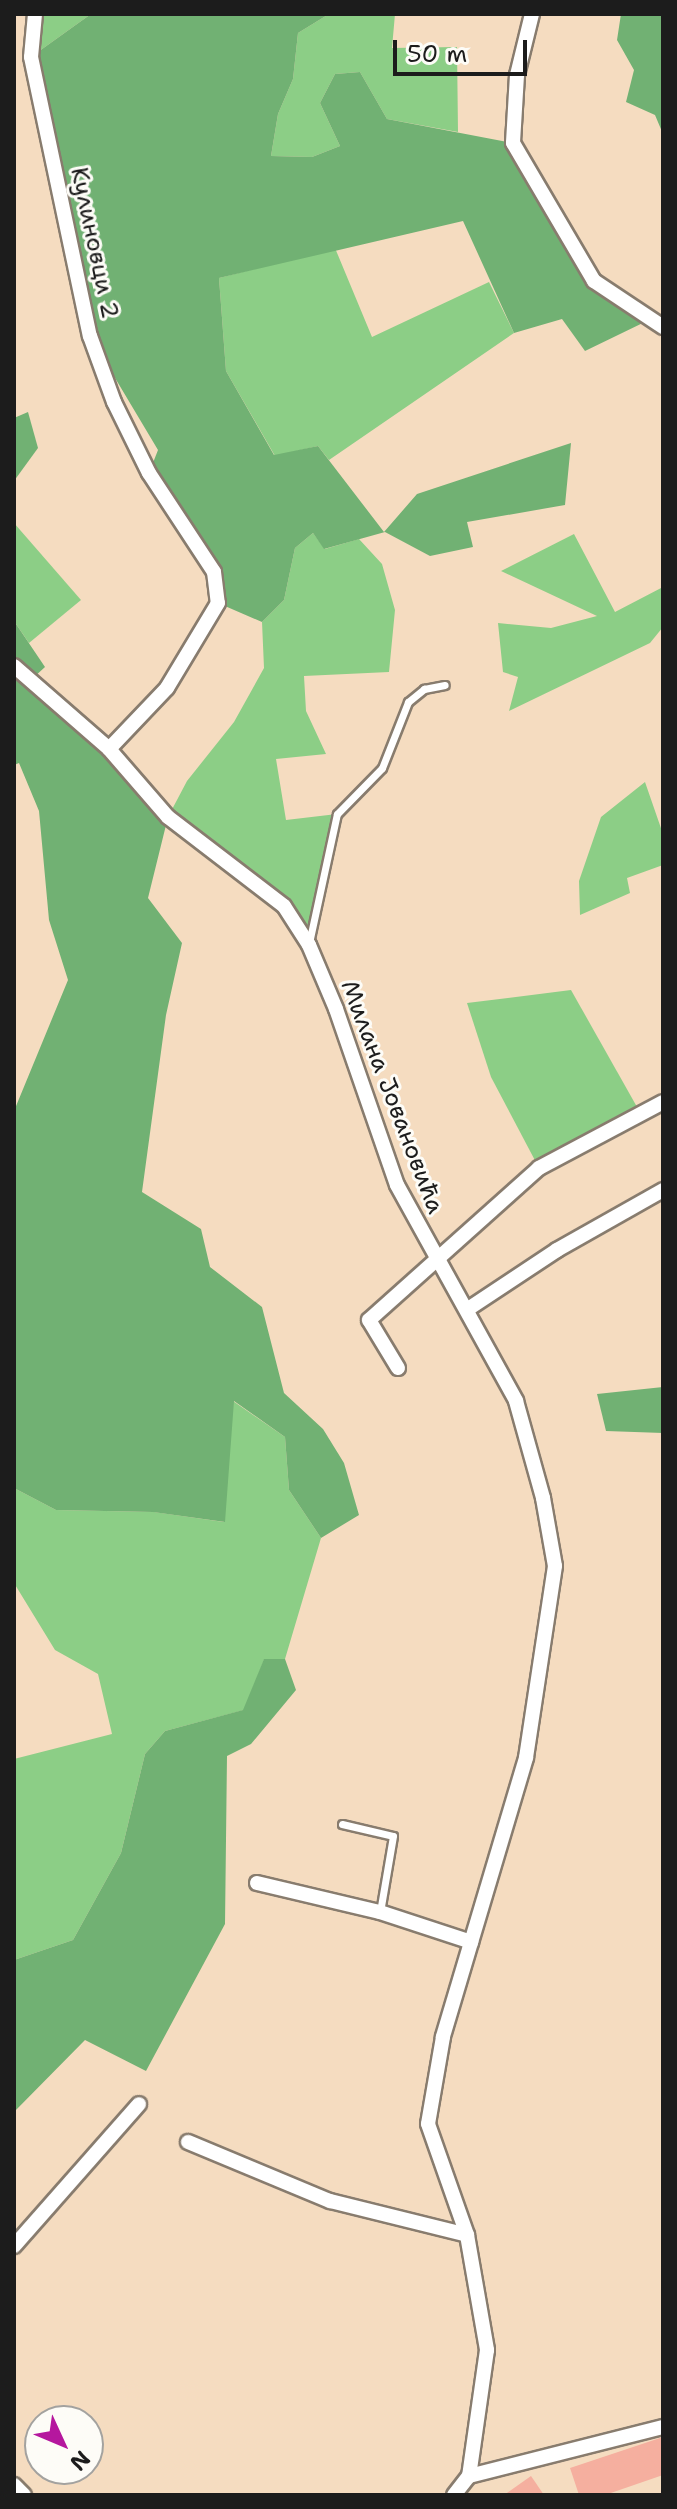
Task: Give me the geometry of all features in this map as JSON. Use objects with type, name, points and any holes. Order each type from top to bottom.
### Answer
[{"type":"street","name":"Кулиновци 2","points":[[35,14],[31,57],[90,336],[114,402],[149,473],[214,572],[218,603],[167,688],[109,749]]},
{"type":"street","points":[[532,14],[517,75],[513,143],[594,281],[663,327]]},
{"type":"street","name":"Милана Јовановића","points":[[14,666],[109,749],[168,817],[284,906],[309,945],[397,1185],[437,1263],[468,1309],[516,1401],[555,1566],[526,1758],[443,2037],[428,2124],[467,2235],[487,2350],[469,2476]]},
{"type":"street","name":"Милана Јовановића","points":[[437,1263],[539,1168],[663,1102]]},
{"type":"street","points":[[468,1309],[557,1250],[663,1190]]},
{"type":"street","points":[[398,1368],[369,1320],[437,1263]]},
{"type":"street","points":[[257,1883],[380,1912],[471,1942]]},
{"type":"street","points":[[14,2246],[139,2104]]},
{"type":"street","points":[[188,2142],[330,2201],[467,2235]]},
{"type":"street","points":[[454,2495],[469,2476],[663,2427]]},
{"type":"street","points":[[14,2485],[24,2495]]},
{"type":"lane","points":[[309,945],[337,814],[382,768],[408,702],[424,689],[445,685]]},
{"type":"lane","points":[[342,1824],[393,1836],[380,1912]]},
{"type":"green space","points":[[35,14],[91,14],[31,57]]},
{"type":"green space","points":[[91,14],[329,14],[298,33],[293,79],[278,114],[271,156],[312,157],[340,146],[320,103],[335,74],[360,72],[387,119],[513,143],[594,281],[651,319],[585,351],[562,319],[514,333],[463,221],[219,278],[226,371],[274,455],[318,446],[384,532],[417,494],[571,443],[565,505],[467,522],[473,547],[430,556],[385,532],[324,549],[313,533],[295,548],[284,600],[262,622],[218,603],[214,572],[149,473],[158,450],[90,336],[31,57]]},
{"type":"green space","points":[[329,14],[395,14],[392,48],[457,47],[458,132],[387,119],[360,72],[335,74],[320,103],[340,146],[312,157],[271,156],[278,114],[293,79],[298,33]]},
{"type":"green space","points":[[621,14],[663,14],[663,134],[655,115],[626,102],[634,70],[617,40]]},
{"type":"green space","points":[[335,248],[372,337],[489,282],[514,333],[329,460],[318,446],[275,456],[226,371],[219,278]]},
{"type":"green space","points":[[28,412],[38,448],[14,481],[14,418]]},
{"type":"green space","points":[[14,523],[81,600],[29,643],[14,621]]},
{"type":"green space","points":[[313,533],[325,549],[359,539],[382,564],[395,610],[389,672],[304,676],[306,711],[326,754],[276,759],[286,820],[337,814],[309,945],[284,906],[168,817],[187,781],[234,722],[264,668],[262,622],[284,600],[295,548]]},
{"type":"green space","points":[[574,534],[615,612],[663,587],[663,627],[650,643],[509,711],[518,677],[503,672],[498,623],[551,628],[597,616],[501,571]]},
{"type":"green space","points":[[14,621],[45,667],[33,678],[168,817],[148,898],[182,943],[166,1015],[142,1192],[201,1229],[210,1267],[262,1307],[284,1393],[323,1429],[344,1463],[359,1515],[321,1538],[289,1490],[285,1437],[234,1401],[225,1522],[153,1512],[56,1510],[14,1488],[14,1111],[68,980],[49,920],[39,811],[19,763],[14,765]]},
{"type":"green space","points":[[645,782],[663,834],[663,865],[627,878],[630,893],[580,915],[579,881],[601,817]]},
{"type":"green space","points":[[571,990],[641,1114],[539,1168],[491,1077],[467,1003]]},
{"type":"green space","points":[[663,1387],[663,1433],[606,1431],[597,1394]]},
{"type":"green space","points":[[233,1401],[285,1437],[289,1490],[321,1538],[285,1659],[264,1660],[244,1710],[165,1731],[145,1754],[121,1853],[73,1940],[14,1960],[14,1759],[112,1734],[98,1674],[55,1650],[14,1583],[14,1488],[56,1510],[154,1512],[224,1522]]},
{"type":"green space","points":[[264,1659],[285,1659],[296,1690],[251,1744],[227,1756],[225,1924],[146,2071],[85,2040],[14,2112],[14,1960],[73,1940],[121,1853],[145,1754],[165,1731],[243,1710]]},
{"type":"building","points":[[663,2437],[663,2475],[605,2495],[579,2495],[570,2468]]},
{"type":"building","points":[[531,2476],[544,2495],[504,2495]]}]
